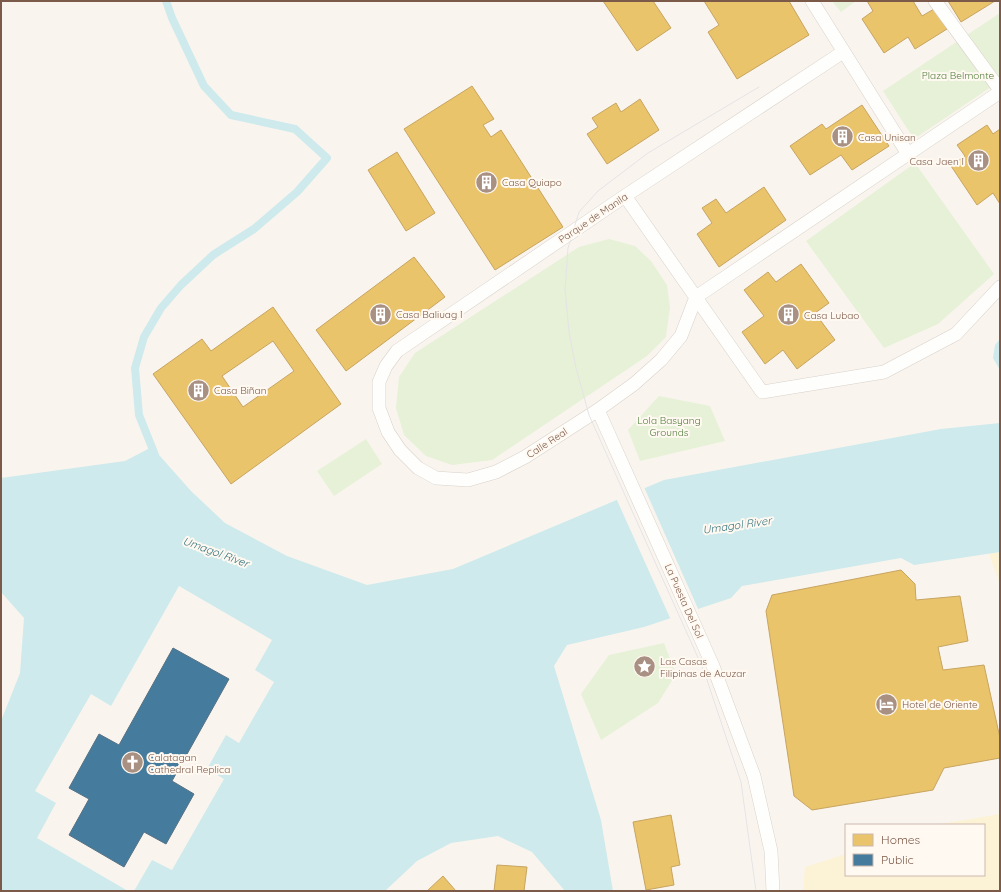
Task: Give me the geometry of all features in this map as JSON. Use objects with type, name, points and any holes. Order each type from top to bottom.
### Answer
[{"type":"lane","points":[[812,1],[908,154]]},
{"type":"lane","points":[[696,297],[1000,91],[935,1]]},
{"type":"lane","name":"Parque de Manila","points":[[379,408],[379,382],[386,366],[397,351],[626,196],[843,52]]},
{"type":"lane","points":[[626,196],[762,392],[884,372],[956,334],[1000,287]]},
{"type":"lane","name":"Calle Real","points":[[379,408],[388,432],[400,450],[418,468],[436,478],[468,480],[496,472],[526,457],[598,410],[634,384],[661,360],[681,336],[696,297]]},
{"type":"lane","name":"La Puesta Del Sol","points":[[598,410],[713,666],[754,776],[771,851],[773,891]]},
{"type":"green space","points":[[832,1],[856,1],[841,12]]},
{"type":"green space","name":"Plaza Belmonte","points":[[1000,13],[1000,81],[914,139],[883,91]]},
{"type":"green space","points":[[915,163],[994,274],[938,324],[884,348],[806,241]]},
{"type":"green space","points":[[609,239],[635,246],[651,261],[667,285],[670,307],[666,337],[647,356],[492,460],[452,465],[426,456],[404,435],[396,408],[399,377],[415,353],[579,247]]},
{"type":"green space","name":"Lola Basyang Grounds","points":[[659,396],[710,406],[725,441],[640,461],[628,430]]},
{"type":"green space","points":[[366,439],[382,464],[334,496],[317,471]]},
{"type":"green space","points":[[664,643],[676,674],[658,703],[601,740],[581,694],[609,655]]},
{"type":"sand","points":[[1000,552],[1000,584],[989,554]]},
{"type":"sand","points":[[1000,814],[1000,891],[803,891],[805,867],[845,854],[845,876],[985,876],[985,824],[941,824]]},
{"type":"water","points":[[1000,339],[1000,370],[993,358],[995,345]]},
{"type":"water","name":"Umagol River","points":[[1000,423],[1000,552],[914,565],[901,558],[742,586],[731,598],[644,627],[567,645],[554,666],[601,820],[613,891],[565,891],[532,852],[498,836],[451,843],[417,861],[385,891],[134,891],[152,860],[172,870],[224,779],[207,769],[226,735],[239,743],[274,682],[255,670],[272,640],[179,586],[111,706],[91,694],[35,791],[56,803],[37,838],[128,891],[1,891],[1,721],[20,673],[24,618],[1,592],[1,478],[125,461],[152,447],[191,491],[225,523],[287,556],[367,585],[453,569],[664,480],[941,429]]},
{"type":"pier","points":[[644,487],[699,611],[671,620],[616,498]]},
{"type":"building: Homes","points":[[603,1],[653,1],[671,28],[637,51]]},
{"type":"building: Homes","points":[[704,1],[789,1],[809,35],[737,79],[708,32],[719,25]]},
{"type":"building: Homes","points":[[867,1],[913,1],[922,16],[934,9],[947,29],[915,49],[908,37],[884,53],[862,19],[873,11]]},
{"type":"building: Homes","points":[[948,1],[995,1],[961,22]]},
{"type":"building: Homes","name":"Casa Quiapo","points":[[472,86],[494,119],[483,125],[491,137],[501,130],[563,227],[495,270],[404,129]]},
{"type":"building: Homes","points":[[640,99],[659,130],[607,164],[587,134],[598,127],[592,118],[616,103],[621,112]]},
{"type":"building: Homes","name":"Casa Unisan","points":[[862,105],[889,146],[852,170],[841,155],[810,175],[790,146],[822,124],[826,129]]},
{"type":"building: Homes","name":"Casa Jaen I","points":[[987,125],[993,134],[1000,129],[1000,204],[993,193],[977,205],[951,166],[965,156],[957,145]]},
{"type":"building: Homes","points":[[397,152],[435,213],[406,231],[368,170]]},
{"type":"building: Homes","points":[[764,187],[786,220],[719,267],[697,234],[712,223],[702,208],[716,199],[726,213]]},
{"type":"building: Homes","name":"Casa Baliuag I","points":[[414,257],[445,297],[346,371],[316,330]]},
{"type":"building: Homes","name":"Casa Lubao","points":[[801,264],[829,303],[815,313],[835,340],[797,369],[783,350],[765,364],[742,332],[764,316],[744,290],[768,272],[776,282]]},
{"type":"building: Homes","name":"Casa Biñan","points":[[273,307],[341,404],[231,484],[153,374],[202,339],[211,351]],"holes":[[[273,341],[294,371],[243,407],[222,376]]]},
{"type":"building: Homes","name":"Hotel de Oriente","points":[[901,570],[915,584],[916,600],[960,596],[968,641],[938,647],[943,670],[984,665],[1000,738],[1000,758],[944,768],[933,790],[812,810],[794,796],[766,611],[772,595]]},
{"type":"building: Homes","points":[[671,815],[680,865],[671,867],[674,885],[646,890],[633,822]]},
{"type":"building: Homes","points":[[497,865],[527,867],[524,891],[494,891]]},
{"type":"building: Homes","points":[[443,876],[456,891],[427,891]]},
{"type":"building: Public","name":"Calatagan Cathedral Replica","points":[[173,648],[229,679],[172,781],[194,794],[166,844],[144,832],[124,867],[69,835],[89,799],[69,788],[99,734],[119,745]]},
{"type":"waterway","points":[[155,455],[139,415],[135,368],[144,337],[161,308],[181,285],[213,255],[254,229],[297,192],[327,158],[295,129],[231,115],[204,86],[172,18],[166,1]]},
{"type":"tram line","points":[[756,891],[741,782],[704,671],[589,415],[576,368],[569,332],[565,290],[568,248],[579,212],[598,191],[648,153],[759,87]]},
{"type":"place","name":"Casa Unisan","points":[[843,137]]},
{"type":"place","name":"Casa Jaen I","points":[[979,161]]},
{"type":"place","name":"Casa Quiapo","points":[[486,182]]},
{"type":"place","name":"Casa Baliuag I","points":[[380,314]]},
{"type":"place","name":"Casa Lubao","points":[[789,315]]},
{"type":"place","name":"Casa Biñan","points":[[198,390]]},
{"type":"place","name":"Las Casas Filipinas de Acuzar","points":[[645,667]]},
{"type":"place","name":"Hotel de Oriente","points":[[886,704]]},
{"type":"place","name":"Calatagan Cathedral Replica","points":[[132,763]]}]
